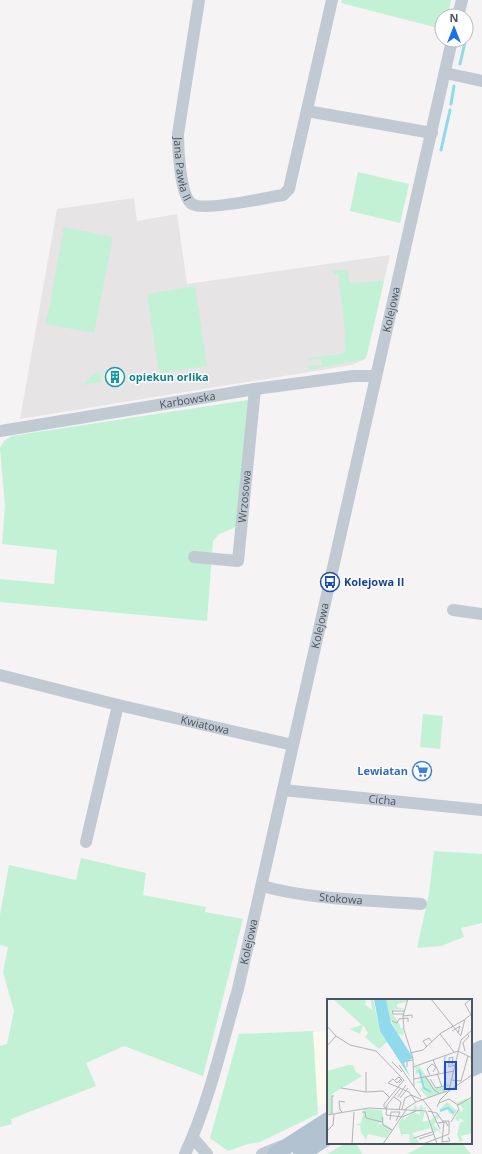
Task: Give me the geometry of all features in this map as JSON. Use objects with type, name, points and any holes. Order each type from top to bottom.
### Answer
[{"type":"main road","points":[[472,1053],[482,1048]]},
{"type":"main road","points":[[472,1069],[482,1064]]},
{"type":"main road","points":[[297,1148],[327,1121]]},
{"type":"main road","points":[[275,1154],[327,1137]]},
{"type":"street","name":"Jana Pawła II","points":[[199,0],[178,134],[178,150],[185,192],[188,201],[193,205],[206,207],[277,196],[286,192],[290,184],[332,0]]},
{"type":"street","name":"Kolejowa","points":[[185,1154],[193,1138],[211,1082],[238,989],[450,48]]},
{"type":"street","points":[[445,73],[482,81]]},
{"type":"street","points":[[307,111],[432,133]]},
{"type":"street","name":"Karbowska","points":[[0,431],[255,389],[354,376],[376,376]]},
{"type":"street","name":"Wrzosowa","points":[[194,557],[238,561],[255,389]]},
{"type":"street","points":[[453,610],[482,614]]},
{"type":"street","name":"Kwiatowa","points":[[0,675],[118,705],[293,745]]},
{"type":"street","points":[[86,842],[118,705]]},
{"type":"street","name":"Cicha","points":[[283,790],[482,810]]},
{"type":"street","name":"Stokowa","points":[[262,886],[325,897],[421,904]]},
{"type":"street","points":[[193,1138],[207,1154]]},
{"type":"street","name":"Kolejowa","points":[[191,1154],[193,1138]]},
{"type":"street","points":[[262,1154],[297,1148]]},
{"type":"shaded area","points":[[134,198],[137,221],[177,214],[187,284],[390,255],[365,359],[352,365],[20,419],[57,209]]},
{"type":"shaded area","points":[[327,1031],[327,1102],[318,1106],[313,1032]]},
{"type":"green space","points":[[342,0],[451,0],[450,8],[434,8],[434,27],[341,3]]},
{"type":"green space","points":[[358,172],[409,184],[400,223],[350,211]]},
{"type":"green space","points":[[64,227],[113,237],[94,333],[46,324]]},
{"type":"green space","points":[[348,269],[349,283],[384,281],[367,355],[365,359],[309,370],[308,366],[322,365],[321,359],[308,360],[308,358],[342,354],[346,350],[338,274],[334,274],[333,271]]},
{"type":"green space","points":[[195,286],[207,366],[159,373],[147,294]]},
{"type":"green space","points":[[100,372],[101,382],[82,385],[95,373]]},
{"type":"green space","points":[[248,400],[241,518],[234,528],[219,534],[213,541],[207,621],[0,602],[0,579],[54,584],[57,550],[2,544],[5,506],[0,448],[4,441],[12,436]]},
{"type":"green space","points":[[423,714],[443,716],[440,749],[420,747]]},
{"type":"green space","points":[[434,851],[482,854],[482,923],[461,928],[464,937],[441,946],[417,948],[429,894]]},
{"type":"green space","points":[[81,858],[146,873],[143,895],[206,907],[205,912],[243,919],[203,1076],[124,1046],[86,1063],[96,1086],[11,1119],[12,1124],[0,1127],[0,1046],[7,1044],[14,1011],[3,972],[8,947],[0,945],[0,915],[9,865],[76,880]]},
{"type":"green space","points":[[313,1031],[318,1114],[260,1142],[248,1144],[228,1151],[210,1138],[239,1034]]},
{"type":"green space","points":[[344,1144],[357,1144],[362,1154],[327,1154]]},
{"type":"green space","points":[[426,1144],[463,1144],[471,1154],[407,1154]]},
{"type":"waterway","points":[[460,64],[464,48]]},
{"type":"waterway","points":[[451,104],[454,86]]},
{"type":"waterway","points":[[441,150],[450,110]]},
{"type":"place","name":"opiekun orlika","points":[[115,377]]},
{"type":"place","name":"Kolejowa II","points":[[330,582]]},
{"type":"place","name":"Lewiatan","points":[[422,771]]}]
